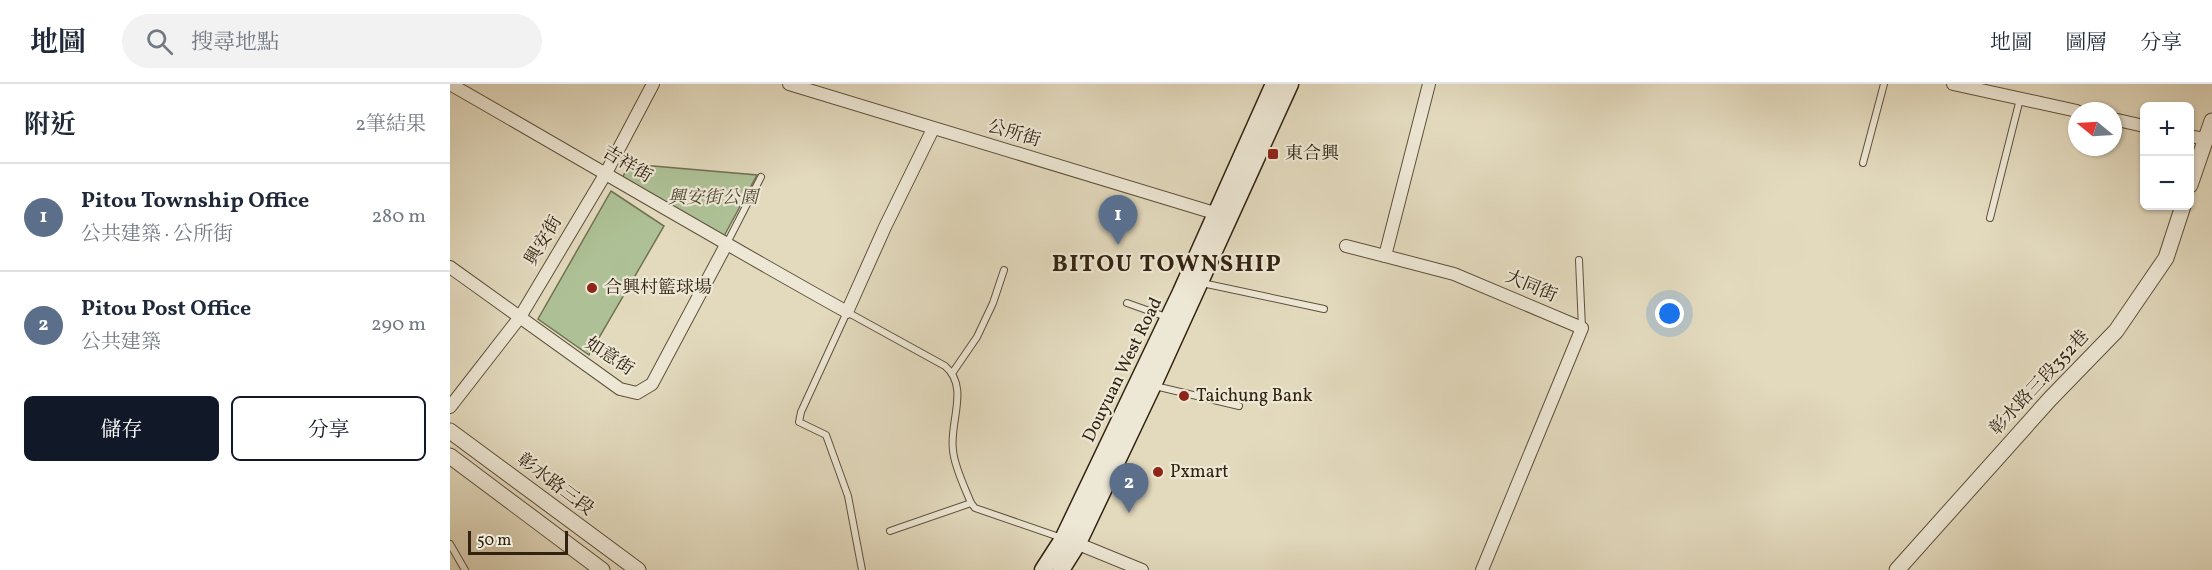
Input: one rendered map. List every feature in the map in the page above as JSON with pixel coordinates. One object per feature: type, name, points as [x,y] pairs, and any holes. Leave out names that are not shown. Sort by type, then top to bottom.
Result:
[{"type":"main road","name":"Douyuan West Road","points":[[1043,570],[1070,541],[1153,385],[1175,322],[1199,283],[1274,84]]},
{"type":"main road","name":"Douyuan West Road","points":[[1061,570],[1070,541],[1223,216],[1290,84]]},
{"type":"street","name":"吉祥街","points":[[450,84],[726,245],[847,312]]},
{"type":"street","name":"興安街","points":[[450,407],[520,317],[606,173],[653,84]]},
{"type":"street","name":"公所街","points":[[789,84],[1223,216]]},
{"type":"street","points":[[1385,256],[1429,84]]},
{"type":"street","points":[[1953,84],[1978,87],[2068,109]]},
{"type":"street","points":[[2194,158],[2197,138],[2212,120]]},
{"type":"street","points":[[2122,121],[2140,125]]},
{"type":"street","points":[[847,312],[933,129]]},
{"type":"street","name":"彰水路三段352巷","points":[[1897,570],[2050,399],[2116,331],[2166,258],[2182,210]]},
{"type":"street","name":"如意街","points":[[450,267],[620,389],[637,393],[652,384],[726,245]]},
{"type":"street","name":"大同街","points":[[1346,246],[1454,274],[1582,328]]},
{"type":"street","points":[[1482,570],[1582,328]]},
{"type":"street","name":"彰水路三段","points":[[450,431],[638,570]]},
{"type":"street","points":[[450,456],[602,570]]},
{"type":"street","points":[[1070,541],[1142,570]]},
{"type":"lane","points":[[1863,163],[1884,84]]},
{"type":"lane","points":[[1990,218],[2020,99]]},
{"type":"lane","points":[[726,245],[761,177]]},
{"type":"lane","points":[[1579,260],[1582,328]]},
{"type":"lane","points":[[952,372],[977,337],[993,303],[1004,270]]},
{"type":"lane","points":[[1199,283],[1324,309]]},
{"type":"lane","points":[[1127,303],[1175,322]]},
{"type":"lane","points":[[862,570],[848,496],[826,435],[798,422],[847,312],[952,372],[958,387],[953,450],[971,503],[975,508],[1070,541]]},
{"type":"lane","points":[[1153,385],[1239,406]]},
{"type":"lane","points":[[890,531],[971,503]]},
{"type":"lane","points":[[450,544],[465,570]]},
{"type":"green space","name":"興安街公園","points":[[630,164],[757,175],[724,236],[622,178]]},
{"type":"green space","name":"合興村籃球場","points":[[611,191],[664,226],[589,355],[538,319]]},
{"type":"place","name":"東合興","points":[[1273,154]]},
{"type":"place","name":"Pitou Township Office","points":[[1118,245]]},
{"type":"place","name":"合興村籃球場","points":[[592,288]]},
{"type":"place","name":"Taichung Bank","points":[[1184,396]]},
{"type":"place","name":"Pxmart","points":[[1158,472]]},
{"type":"place","name":"Pitou Post Office","points":[[1129,513]]},
{"type":"district","name":"BITOU TOWNSHIP","points":[[1167,265]]}]
